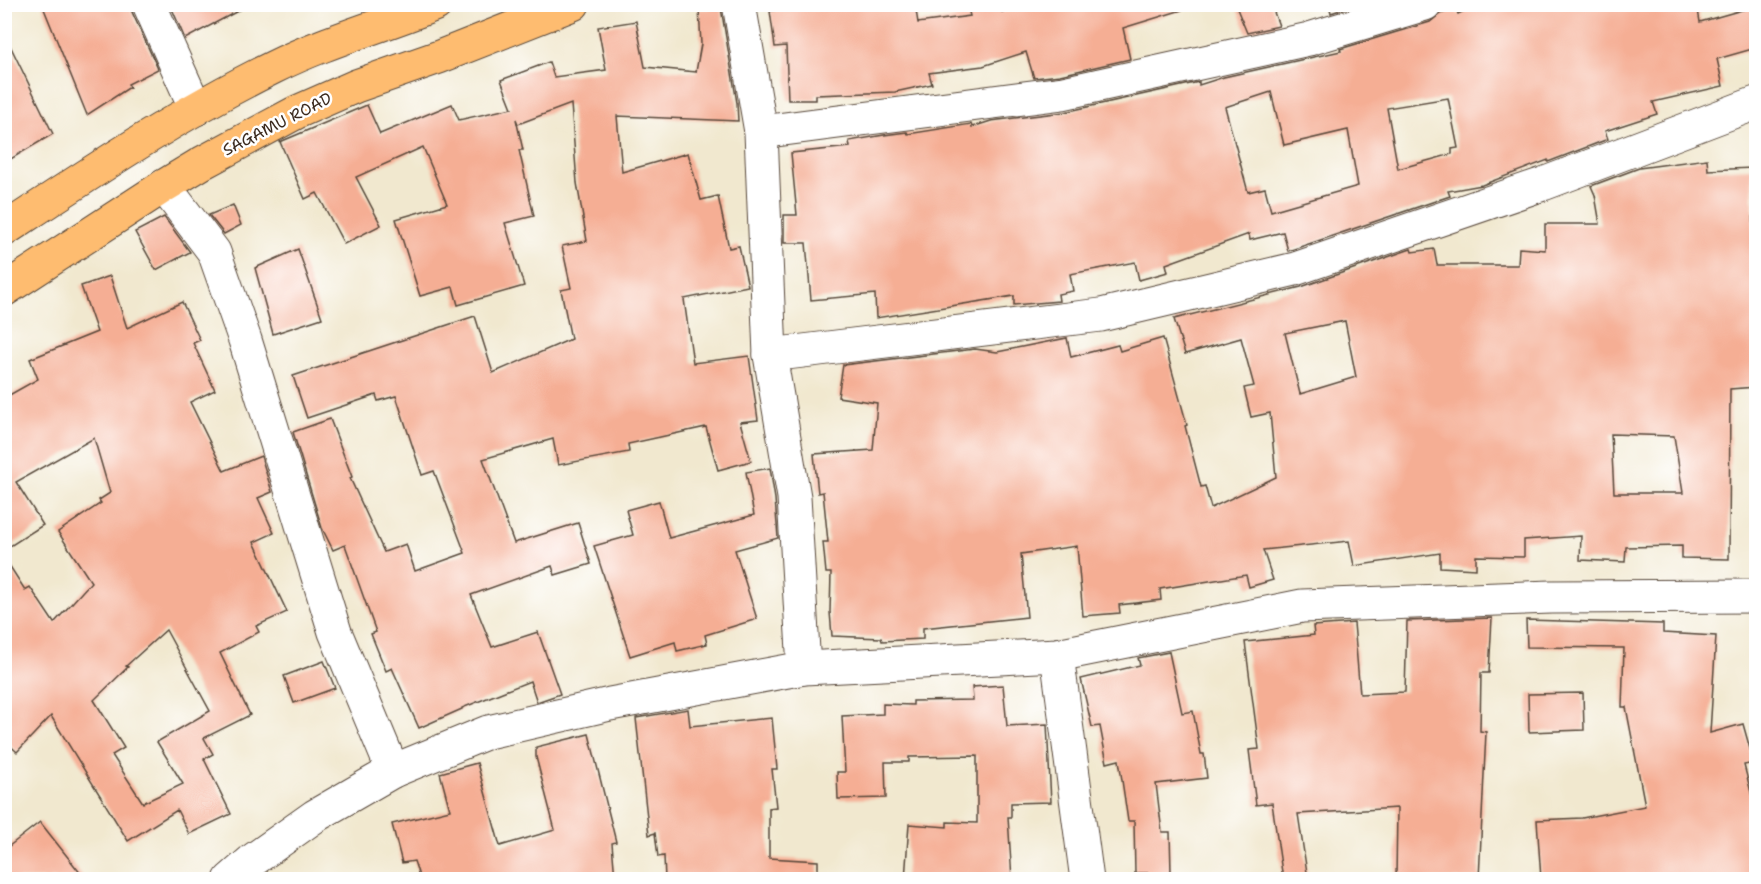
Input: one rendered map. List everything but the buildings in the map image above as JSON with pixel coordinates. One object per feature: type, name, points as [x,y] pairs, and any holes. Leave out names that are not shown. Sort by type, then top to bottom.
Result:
[{"type":"highway","points":[[4,230],[129,148],[275,66],[436,4]]},
{"type":"highway","name":"SAGAMU ROAD","points":[[4,290],[202,162],[297,111],[356,86],[439,57],[573,4]]},
{"type":"street","points":[[149,4],[196,109]]},
{"type":"street","points":[[739,4],[761,132],[770,354],[794,497],[804,668]]},
{"type":"street","points":[[761,132],[1063,93],[1309,39],[1425,4]]},
{"type":"street","points":[[770,354],[1101,315],[1295,269],[1543,184],[1756,103]]},
{"type":"street","points":[[164,186],[214,252],[249,351],[335,632],[393,771]]},
{"type":"street","points":[[230,879],[252,860],[315,816],[393,771],[488,732],[610,704],[804,668],[1058,655],[1302,606],[1551,597],[1756,596],[1756,601]]},
{"type":"street","points":[[1058,655],[1087,879]]}]
